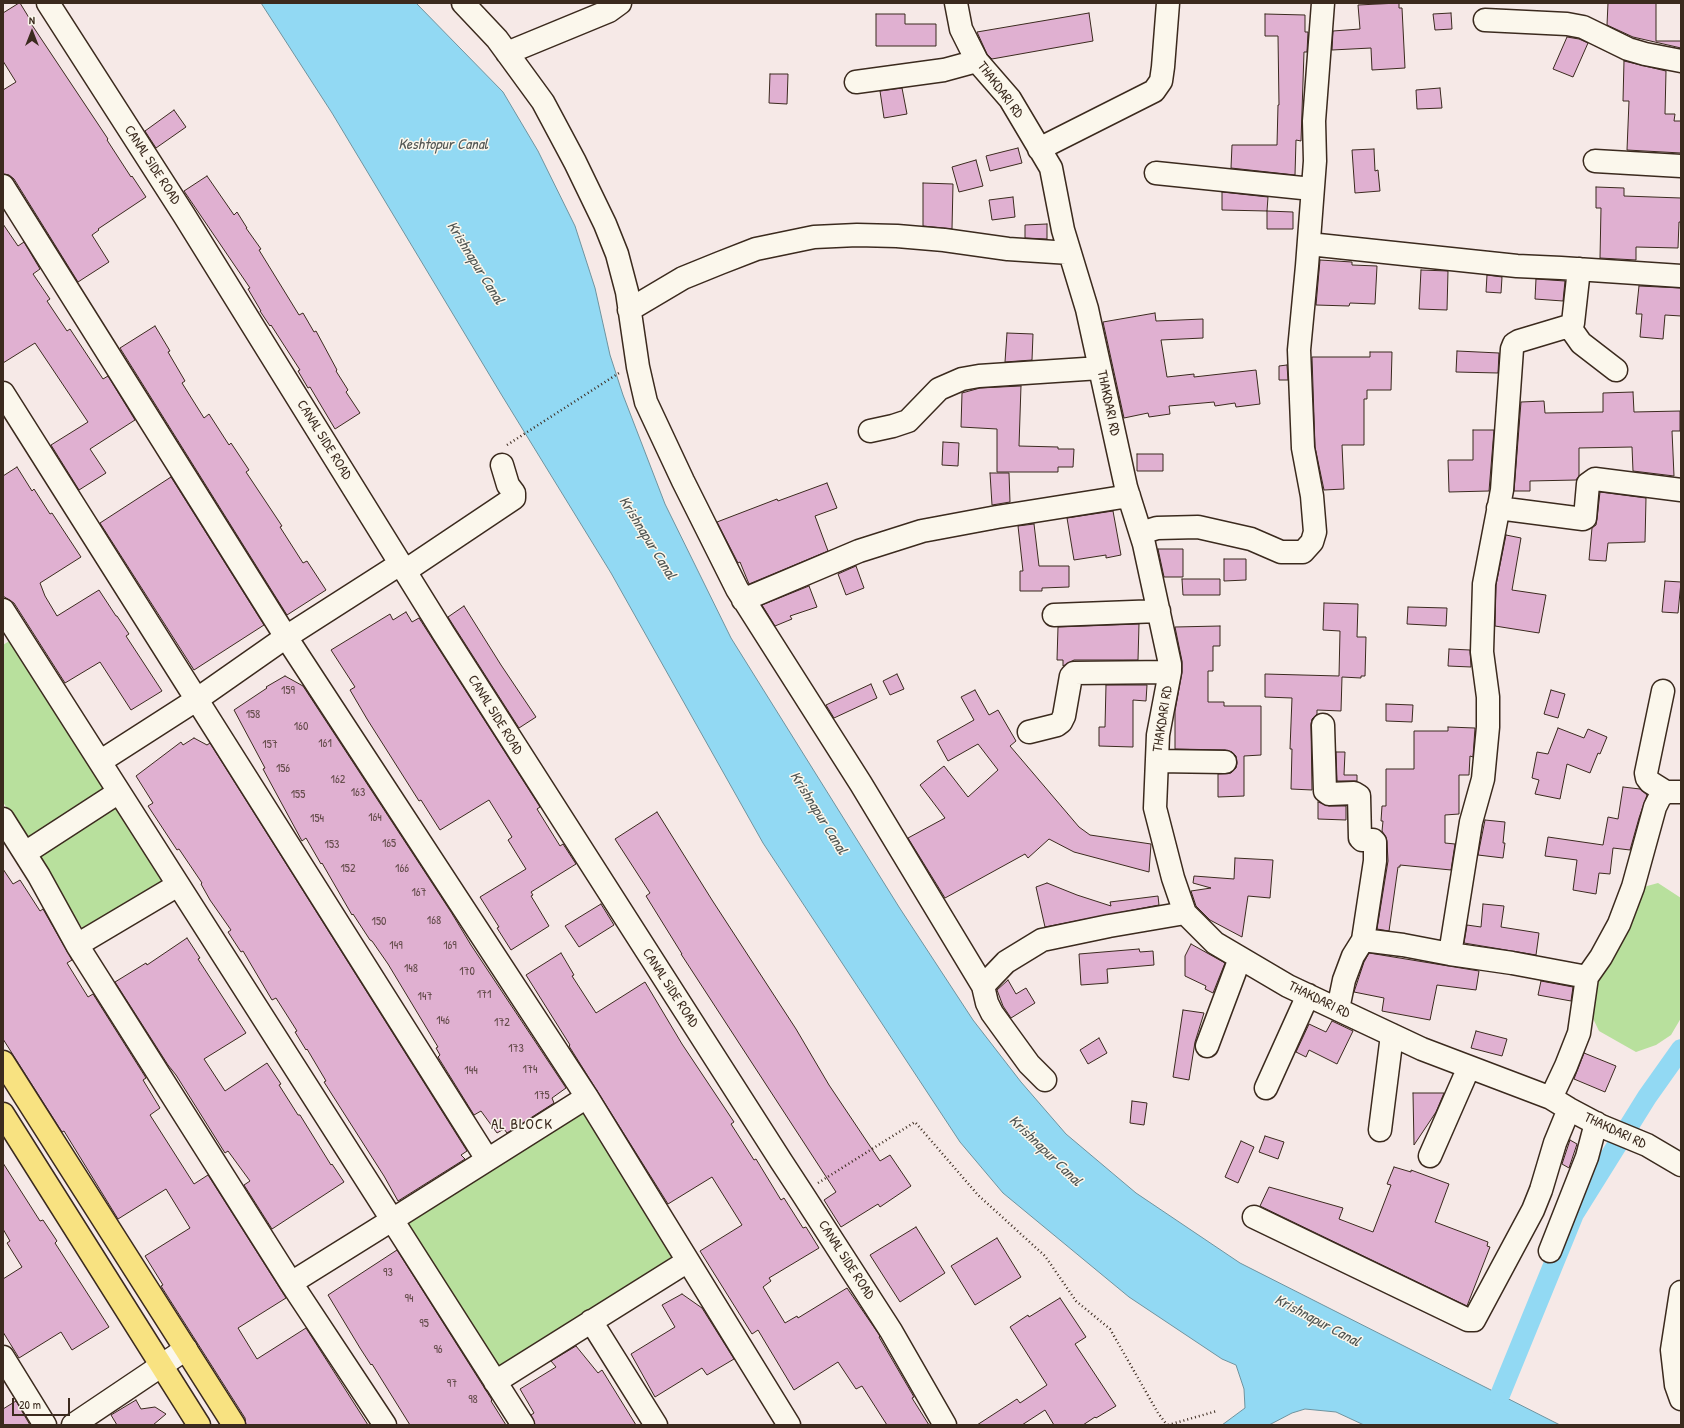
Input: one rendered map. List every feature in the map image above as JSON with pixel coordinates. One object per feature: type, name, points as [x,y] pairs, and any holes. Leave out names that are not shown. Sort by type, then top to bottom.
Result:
[{"type":"main road","points":[[3,1062],[234,1425]]},
{"type":"main road","points":[[3,1114],[199,1425]]},
{"type":"street","name":"CANAL SIDE ROAD","points":[[48,3],[184,215],[403,567],[648,954],[891,1331],[945,1425]]},
{"type":"street","points":[[463,3],[497,40],[543,102],[602,217],[617,254],[627,292],[638,367],[646,402],[656,426],[743,600],[861,784],[983,986],[987,1004],[992,1013],[1024,1058],[1037,1074],[1045,1080]]},
{"type":"street","points":[[507,53],[609,11],[620,3]]},
{"type":"street","name":"THAKDARI RD","points":[[956,3],[962,29],[977,61],[1010,99],[1051,168],[1063,230],[1087,309],[1129,496],[1141,533],[1170,664],[1170,672],[1158,735],[1155,808],[1173,878],[1185,913],[1215,944],[1288,986],[1422,1049],[1551,1098],[1569,1109],[1646,1145],[1680,1163]]},
{"type":"street","points":[[1039,149],[1154,92],[1160,81],[1163,67],[1168,3]]},
{"type":"street","points":[[1141,533],[1157,528],[1198,527],[1251,539],[1281,552],[1303,552],[1312,542],[1315,532],[1312,496],[1303,448],[1299,350],[1315,161],[1314,121],[1323,3]]},
{"type":"street","points":[[1485,20],[1567,24],[1583,27],[1628,49],[1681,61]]},
{"type":"street","points":[[856,82],[944,70],[977,61]]},
{"type":"street","points":[[1595,161],[1681,166]]},
{"type":"street","points":[[1156,173],[1312,189]]},
{"type":"street","points":[[3,186],[286,637],[587,1097],[789,1425]]},
{"type":"street","points":[[630,310],[683,278],[720,263],[756,249],[814,237],[857,235],[897,236],[944,240],[1008,249],[1070,253]]},
{"type":"street","points":[[1309,244],[1352,250],[1517,266],[1681,276]]},
{"type":"street","points":[[1450,954],[1471,822],[1483,778],[1488,727],[1488,697],[1482,652],[1482,612],[1484,584],[1502,490],[1512,349],[1514,344],[1519,341],[1569,326],[1573,323],[1579,269]]},
{"type":"street","points":[[1569,326],[1581,343],[1616,370]]},
{"type":"street","points":[[870,431],[908,421],[938,389],[962,379],[979,376],[1100,368]]},
{"type":"street","points":[[635,391],[656,426]]},
{"type":"street","points":[[3,393],[487,1160]]},
{"type":"street","points":[[100,761],[196,700],[286,637],[514,498],[514,493],[508,485],[502,465]]},
{"type":"street","points":[[1498,508],[1583,519],[1585,518],[1588,484],[1595,479],[1681,490]]},
{"type":"street","points":[[743,600],[859,551],[922,531],[997,517],[1129,496]]},
{"type":"street","points":[[3,610],[9,633],[100,761],[523,1425]]},
{"type":"street","points":[[1054,615],[1159,611]]},
{"type":"street","points":[[1029,732],[1057,725],[1061,722],[1064,716],[1071,676],[1074,673],[1170,672]]},
{"type":"street","points":[[1663,691],[1646,778],[1650,782],[1673,792]]},
{"type":"street","points":[[1323,725],[1325,791],[1330,794],[1354,793],[1359,796],[1360,838],[1362,840],[1373,840],[1375,842],[1375,861],[1363,940],[1353,956],[1344,980],[1338,1009]]},
{"type":"street","points":[[1157,761],[1226,762]]},
{"type":"street","points":[[25,853],[119,792]]},
{"type":"street","points":[[1551,1098],[1579,1033],[1587,977],[1601,957],[1618,924],[1632,887],[1655,807],[1660,797],[1673,792]]},
{"type":"street","points":[[3,819],[39,876],[77,945],[291,1283],[385,1425]]},
{"type":"street","points":[[77,945],[178,885]]},
{"type":"street","points":[[983,986],[1006,962],[1042,940],[1109,926],[1185,913]]},
{"type":"street","points":[[1363,940],[1512,963],[1587,977]]},
{"type":"street","points":[[1207,1046],[1240,958]]},
{"type":"street","points":[[1266,1088],[1308,995]]},
{"type":"street","points":[[1380,1130],[1392,1035]]},
{"type":"street","points":[[1430,1156],[1469,1067]]},
{"type":"street","points":[[291,1283],[587,1097]]},
{"type":"street","points":[[1254,1217],[1468,1320],[1474,1320],[1533,1210],[1541,1190],[1555,1143],[1569,1109]]},
{"type":"street","points":[[1550,1251],[1599,1124]]},
{"type":"street","points":[[495,1382],[688,1261]]},
{"type":"street","points":[[1681,1292],[1676,1351],[1676,1385],[1681,1399]]},
{"type":"street","points":[[591,1321],[656,1425]]},
{"type":"street","points":[[73,1425],[186,1349]]},
{"type":"street","points":[[3,1356],[45,1425]]},
{"type":"path","points":[[519,439],[624,369]]},
{"type":"path","points":[[802,1192],[915,1122],[978,1195],[1045,1256],[1076,1301],[1110,1329],[1158,1413],[1167,1425],[1217,1411]]},
{"type":"green space","points":[[14,638],[169,884],[86,934],[3,802],[3,645]]},
{"type":"green space","points":[[1658,883],[1681,898],[1681,1018],[1671,1035],[1656,1045],[1636,1052],[1599,1031],[1588,1008],[1592,976],[1640,888]]},
{"type":"green space","points":[[583,1107],[678,1261],[494,1373],[402,1222]]},
{"type":"water","name":"Keshtopur Canal","points":[[261,3],[416,3],[503,92],[538,151],[575,226],[595,288],[610,355],[623,395],[665,504],[731,638],[899,907],[973,1020],[1021,1082],[1066,1134],[1136,1193],[1240,1263],[1560,1425],[1364,1425],[1336,1412],[1305,1409],[1292,1413],[1269,1425],[1222,1425],[1245,1408],[1244,1389],[1236,1365],[1222,1359],[1129,1297],[1003,1193],[960,1142],[763,843],[611,573],[501,394],[332,113]]},
{"type":"building","points":[[19,3],[108,139],[107,140],[131,177],[132,176],[146,197],[98,229],[99,230],[92,235],[109,262],[78,282],[14,179],[9,175],[3,174],[3,90],[16,82],[3,61],[3,13]]},
{"type":"building","points":[[1399,3],[1399,8],[1402,8],[1405,68],[1372,70],[1371,48],[1332,50],[1333,31],[1360,29],[1358,5]]},
{"type":"building","points":[[1608,3],[1656,3],[1656,41],[1681,41],[1681,48],[1633,37],[1607,25]]},
{"type":"building","points":[[1089,13],[1093,41],[992,59],[987,54],[977,32]]},
{"type":"building","points":[[1451,13],[1452,29],[1435,30],[1433,14]]},
{"type":"building","points":[[876,14],[905,14],[905,24],[936,24],[936,46],[876,46]]},
{"type":"building","points":[[1265,14],[1305,15],[1305,32],[1308,32],[1307,52],[1304,52],[1301,141],[1296,140],[1295,175],[1231,168],[1232,145],[1277,145],[1279,105],[1278,36],[1265,36]]},
{"type":"building","points":[[1567,37],[1579,39],[1588,43],[1573,77],[1553,69]]},
{"type":"building","points":[[1624,61],[1666,71],[1665,114],[1675,114],[1674,121],[1681,121],[1681,153],[1627,150],[1629,101],[1623,101]]},
{"type":"building","points":[[770,74],[788,74],[787,104],[769,103]]},
{"type":"building","points":[[902,88],[907,114],[884,118],[880,91]]},
{"type":"building","points":[[1440,88],[1442,108],[1417,109],[1416,90]]},
{"type":"building","points":[[174,110],[186,127],[156,148],[145,131]]},
{"type":"building","points":[[1018,148],[1022,163],[990,171],[986,156]]},
{"type":"building","points":[[1374,149],[1375,171],[1378,170],[1380,191],[1355,193],[1352,150]]},
{"type":"building","points":[[976,160],[983,186],[959,192],[952,167]]},
{"type":"building","points":[[207,176],[234,215],[237,212],[261,249],[259,250],[299,315],[303,313],[314,332],[316,331],[337,370],[336,371],[348,390],[346,392],[360,413],[335,429],[310,387],[308,388],[298,371],[300,370],[271,325],[270,326],[260,311],[248,289],[250,288],[184,191]]},
{"type":"building","points":[[923,183],[953,184],[952,229],[923,226]]},
{"type":"building","points":[[1596,187],[1624,188],[1624,196],[1681,198],[1681,222],[1679,222],[1678,248],[1636,247],[1636,260],[1600,258],[1601,208],[1596,208]]},
{"type":"building","points":[[1222,192],[1268,197],[1267,211],[1222,210]]},
{"type":"building","points":[[1013,197],[1015,217],[992,220],[989,200]]},
{"type":"building","points":[[1267,211],[1293,212],[1293,229],[1267,229]]},
{"type":"building","points":[[3,224],[18,246],[24,242],[40,269],[33,274],[50,299],[47,301],[67,331],[70,329],[103,379],[108,376],[135,420],[90,449],[106,473],[79,490],[51,445],[88,422],[35,343],[3,363]]},
{"type":"building","points":[[1047,224],[1047,239],[1025,238],[1025,225]]},
{"type":"building","points":[[1320,260],[1352,262],[1352,265],[1377,266],[1375,304],[1350,303],[1349,306],[1316,305]]},
{"type":"building","points":[[1421,270],[1448,271],[1447,310],[1419,309]]},
{"type":"building","points":[[1487,275],[1502,277],[1501,293],[1486,292]]},
{"type":"building","points":[[1536,279],[1565,281],[1563,301],[1535,299]]},
{"type":"building","points":[[1639,286],[1681,288],[1681,316],[1665,315],[1663,339],[1640,337],[1642,314],[1636,314]]},
{"type":"building","points":[[1155,313],[1156,321],[1203,319],[1203,338],[1161,340],[1167,377],[1194,374],[1194,377],[1256,370],[1260,404],[1236,407],[1235,403],[1215,406],[1214,402],[1169,406],[1170,414],[1149,417],[1148,413],[1124,418],[1103,322]]},
{"type":"building","points":[[155,326],[185,381],[182,383],[204,418],[209,414],[229,445],[231,443],[249,470],[246,472],[282,526],[280,527],[303,563],[307,561],[326,590],[287,615],[120,348]]},
{"type":"building","points":[[1007,333],[1033,334],[1032,360],[1005,362]]},
{"type":"building","points":[[1457,351],[1499,353],[1498,373],[1456,372]]},
{"type":"building","points":[[1370,352],[1392,352],[1391,390],[1367,390],[1367,399],[1364,399],[1364,445],[1342,445],[1344,489],[1324,490],[1315,447],[1312,357],[1370,357]]},
{"type":"building","points":[[1287,365],[1288,380],[1279,380],[1279,366]]},
{"type":"building","points":[[1021,386],[1019,446],[1074,449],[1073,467],[1058,467],[1058,472],[997,472],[997,429],[961,427],[962,393],[980,388]]},
{"type":"building","points":[[1633,392],[1634,412],[1680,411],[1680,431],[1672,431],[1674,476],[1633,471],[1632,447],[1579,448],[1579,476],[1576,480],[1530,481],[1530,491],[1514,491],[1521,402],[1544,401],[1545,413],[1603,412],[1603,393]]},
{"type":"building","points":[[1473,430],[1494,430],[1489,491],[1449,492],[1448,460],[1473,460]]},
{"type":"building","points":[[943,442],[959,443],[958,466],[942,465]]},
{"type":"building","points":[[1137,454],[1163,454],[1163,471],[1137,471]]},
{"type":"building","points":[[17,467],[32,491],[34,489],[50,514],[52,513],[81,557],[40,583],[45,596],[57,616],[99,590],[129,634],[126,636],[162,691],[131,710],[100,662],[65,683],[14,603],[3,596],[3,476]]},
{"type":"building","points":[[990,473],[1009,473],[1010,502],[992,505]]},
{"type":"building","points":[[171,477],[264,625],[194,670],[100,523]]},
{"type":"building","points":[[827,483],[837,508],[815,516],[828,551],[749,584],[740,562],[738,563],[717,522],[777,499],[778,501]]},
{"type":"building","points":[[1600,492],[1646,498],[1645,542],[1608,543],[1606,561],[1589,560],[1592,528],[1596,525]]},
{"type":"building","points":[[1113,511],[1121,555],[1106,558],[1106,555],[1074,560],[1067,518]]},
{"type":"building","points":[[1034,524],[1039,566],[1069,566],[1069,587],[1042,588],[1042,591],[1020,591],[1020,571],[1023,571],[1018,526]]},
{"type":"building","points":[[1506,535],[1521,538],[1512,590],[1546,595],[1539,633],[1495,626],[1496,585]]},
{"type":"building","points":[[1158,549],[1183,549],[1183,577],[1164,577]]},
{"type":"building","points":[[1224,559],[1246,559],[1246,580],[1224,581]]},
{"type":"building","points":[[856,566],[864,588],[846,595],[838,574]]},
{"type":"building","points":[[1182,579],[1220,579],[1220,595],[1183,595]]},
{"type":"building","points":[[1665,581],[1681,582],[1678,613],[1662,612]]},
{"type":"building","points":[[809,586],[817,607],[790,616],[792,619],[775,626],[762,605]]},
{"type":"building","points":[[1324,603],[1358,604],[1357,637],[1366,637],[1365,676],[1361,676],[1361,678],[1342,677],[1341,711],[1317,710],[1317,714],[1312,719],[1311,725],[1312,790],[1291,789],[1292,749],[1290,749],[1292,698],[1265,697],[1265,674],[1339,676],[1340,631],[1323,630]]},
{"type":"building","points":[[464,606],[536,717],[519,728],[448,617]]},
{"type":"building","points":[[1408,607],[1447,608],[1446,626],[1407,624]]},
{"type":"building","points":[[406,612],[412,622],[419,618],[540,807],[537,809],[560,846],[563,844],[576,864],[531,892],[533,895],[531,896],[549,926],[511,950],[497,928],[499,927],[480,897],[526,869],[508,840],[512,837],[489,800],[440,830],[421,800],[419,801],[367,719],[350,690],[355,687],[331,650],[390,614],[393,620]]},
{"type":"building","points":[[1139,624],[1138,660],[1074,660],[1063,666],[1063,660],[1057,660],[1058,627]]},
{"type":"building","points":[[1220,626],[1220,646],[1213,646],[1213,671],[1208,671],[1208,702],[1224,702],[1224,706],[1261,706],[1261,755],[1244,756],[1244,796],[1218,797],[1218,774],[1231,773],[1236,768],[1236,756],[1232,752],[1225,750],[1175,749],[1175,711],[1182,672],[1182,661],[1175,627]]},
{"type":"building","points":[[1449,649],[1470,650],[1471,667],[1448,666]]},
{"type":"building","points":[[897,674],[904,689],[890,695],[883,681]]},
{"type":"building","points":[[285,676],[303,686],[471,945],[566,1088],[552,1098],[554,1103],[507,1133],[504,1129],[497,1133],[481,1111],[474,1115],[438,1057],[440,1055],[436,1048],[438,1047],[388,964],[353,914],[352,915],[306,838],[302,841],[263,769],[265,768],[234,710],[267,688],[266,687]]},
{"type":"building","points":[[871,684],[877,698],[834,718],[826,705]]},
{"type":"building","points":[[1106,685],[1147,685],[1146,701],[1133,700],[1133,747],[1099,746],[1099,727],[1105,727]]},
{"type":"building","points":[[975,690],[989,715],[998,710],[1016,741],[1010,746],[1079,827],[1090,835],[1151,844],[1149,872],[1074,852],[1049,839],[1028,858],[1025,854],[945,898],[908,838],[945,818],[920,785],[944,766],[968,797],[998,770],[978,744],[948,761],[937,741],[974,720],[961,697]]},
{"type":"building","points":[[1551,690],[1565,694],[1558,718],[1544,714]]},
{"type":"building","points":[[1386,704],[1413,705],[1412,722],[1386,721]]},
{"type":"building","points":[[1448,727],[1475,728],[1473,757],[1470,756],[1469,775],[1459,775],[1459,814],[1445,815],[1445,843],[1455,844],[1451,870],[1400,865],[1400,867],[1398,867],[1389,931],[1377,929],[1388,861],[1387,842],[1382,831],[1383,821],[1381,821],[1382,806],[1386,806],[1386,769],[1414,769],[1414,731],[1448,731]]},
{"type":"building","points":[[1558,728],[1584,738],[1588,729],[1607,737],[1600,754],[1598,753],[1590,773],[1567,764],[1560,799],[1535,794],[1539,780],[1532,778],[1537,752],[1548,754]]},
{"type":"building","points":[[194,738],[207,745],[210,743],[467,1151],[461,1155],[465,1159],[398,1201],[384,1176],[324,1082],[326,1081],[295,1032],[297,1031],[276,998],[272,1000],[243,951],[241,952],[228,932],[231,930],[210,900],[201,884],[202,883],[179,849],[177,850],[148,806],[153,803],[136,776],[181,742],[183,745]]},
{"type":"building","points":[[1336,752],[1345,752],[1344,775],[1357,775],[1357,781],[1337,781]]},
{"type":"building","points":[[1623,787],[1640,789],[1647,795],[1630,850],[1613,848],[1610,874],[1599,873],[1596,894],[1573,890],[1577,860],[1545,856],[1548,837],[1603,845],[1608,817],[1618,819]]},
{"type":"building","points":[[1318,802],[1329,806],[1346,806],[1346,820],[1318,819]]},
{"type":"building","points":[[657,812],[796,1029],[829,1085],[880,1161],[890,1155],[911,1186],[880,1207],[878,1204],[841,1227],[824,1200],[836,1192],[681,954],[646,896],[650,893],[615,839]]},
{"type":"building","points":[[1485,820],[1505,822],[1503,858],[1478,855]]},
{"type":"building","points":[[1235,858],[1273,860],[1270,898],[1248,896],[1242,937],[1210,920],[1196,906],[1191,891],[1211,888],[1193,883],[1194,876],[1234,879]]},
{"type":"building","points":[[3,869],[13,884],[20,880],[40,911],[43,909],[72,960],[67,963],[88,997],[93,994],[146,1078],[143,1080],[160,1108],[150,1115],[194,1184],[208,1175],[286,1298],[238,1328],[257,1359],[306,1328],[368,1425],[246,1425],[245,1418],[161,1286],[163,1285],[145,1256],[190,1228],[166,1189],[118,1219],[64,1131],[62,1132],[3,1039]]},
{"type":"building","points":[[1047,883],[1111,906],[1110,902],[1158,896],[1159,905],[1045,927],[1036,887]]},
{"type":"building","points":[[601,904],[614,925],[579,947],[565,926]]},
{"type":"building","points":[[1483,904],[1504,906],[1501,927],[1539,933],[1536,955],[1464,943],[1467,925],[1481,927]]},
{"type":"building","points":[[187,938],[200,958],[198,959],[246,1033],[204,1059],[225,1091],[267,1063],[281,1084],[279,1085],[298,1115],[300,1115],[331,1165],[332,1164],[344,1182],[272,1229],[244,1185],[250,1181],[228,1151],[225,1153],[115,982],[146,963],[147,965]]},
{"type":"building","points":[[1191,944],[1225,963],[1213,993],[1205,989],[1206,986],[1185,976],[1185,956]]},
{"type":"building","points":[[1139,949],[1140,952],[1153,951],[1154,965],[1107,969],[1108,983],[1081,985],[1079,954]]},
{"type":"building","points":[[561,953],[574,975],[572,976],[596,1013],[645,982],[682,1044],[734,1122],[731,1124],[754,1160],[756,1159],[781,1200],[784,1198],[803,1228],[806,1227],[819,1248],[769,1278],[771,1281],[763,1287],[785,1323],[797,1316],[798,1318],[847,1288],[880,1336],[879,1337],[914,1397],[912,1398],[929,1425],[887,1425],[862,1386],[856,1389],[838,1362],[794,1390],[758,1330],[752,1334],[700,1251],[742,1225],[712,1177],[668,1204],[526,975]]},
{"type":"building","points":[[1369,953],[1479,971],[1476,990],[1437,985],[1430,1020],[1382,1011],[1384,998],[1354,992],[1364,962]]},
{"type":"building","points":[[1008,980],[1016,994],[1026,988],[1035,1003],[1011,1018],[1003,1006],[997,990]]},
{"type":"building","points":[[1541,981],[1573,987],[1571,1001],[1538,995]]},
{"type":"building","points":[[1183,1010],[1204,1013],[1195,1042],[1189,1080],[1173,1077]]},
{"type":"building","points":[[1332,1021],[1353,1031],[1337,1064],[1309,1050],[1306,1057],[1296,1052],[1309,1024],[1326,1032]]},
{"type":"building","points":[[1476,1031],[1507,1039],[1502,1056],[1471,1048]]},
{"type":"building","points":[[1099,1038],[1107,1053],[1088,1064],[1080,1050]]},
{"type":"building","points":[[1584,1053],[1616,1066],[1605,1092],[1574,1079]]},
{"type":"building","points":[[1413,1093],[1444,1093],[1436,1112],[1414,1145]]},
{"type":"building","points":[[1132,1101],[1147,1103],[1144,1125],[1130,1123]]},
{"type":"building","points":[[1265,1136],[1284,1142],[1278,1159],[1259,1152]]},
{"type":"building","points":[[1570,1140],[1577,1144],[1569,1168],[1562,1164]]},
{"type":"building","points":[[1241,1141],[1254,1147],[1238,1183],[1225,1177]]},
{"type":"building","points":[[3,1163],[40,1221],[43,1220],[57,1241],[55,1243],[109,1327],[72,1350],[61,1332],[19,1358],[3,1332],[3,1279],[22,1267],[7,1243],[10,1241],[3,1229]]},
{"type":"building","points":[[1394,1167],[1411,1172],[1411,1170],[1449,1184],[1435,1222],[1488,1242],[1487,1246],[1490,1247],[1467,1306],[1260,1206],[1269,1187],[1343,1208],[1339,1219],[1373,1232],[1391,1185],[1387,1184]]},
{"type":"building","points":[[916,1227],[945,1273],[900,1302],[870,1255]]},
{"type":"building","points":[[997,1238],[1021,1277],[975,1305],[951,1266]]},
{"type":"building","points":[[397,1250],[492,1400],[491,1401],[506,1425],[410,1425],[372,1364],[371,1365],[360,1348],[328,1295]]},
{"type":"building","points":[[682,1294],[702,1308],[734,1359],[707,1375],[702,1368],[655,1397],[631,1354],[675,1327],[662,1305]]},
{"type":"building","points":[[1060,1298],[1086,1337],[1075,1344],[1116,1406],[1083,1425],[1054,1425],[1045,1410],[1022,1425],[977,1425],[1017,1399],[1020,1403],[1047,1385],[1010,1327],[1028,1315],[1029,1317]]},
{"type":"building","points":[[576,1346],[598,1373],[602,1370],[636,1425],[535,1425],[531,1415],[534,1413],[520,1389],[556,1367],[551,1361]]},
{"type":"building","points":[[136,1400],[141,1409],[155,1407],[166,1414],[153,1425],[117,1425],[111,1415]]},
{"type":"building","points":[[16,1401],[30,1425],[3,1425],[3,1409]]},
{"type":"waterway","points":[[1500,1395],[1574,1214],[1647,1097],[1681,1049]]},
{"type":"district","name":"AL BLOCK","points":[[522,1125]]},
{"type":"water label","name":"Krishnapur Canal","points":[[475,263]]},
{"type":"water label","name":"Krishnapur Canal","points":[[647,538]]},
{"type":"water label","name":"Krishnapur Canal","points":[[818,813]]},
{"type":"water label","name":"Krishnapur Canal","points":[[1045,1151]]},
{"type":"water label","name":"Krishnapur Canal","points":[[1317,1321]]}]
